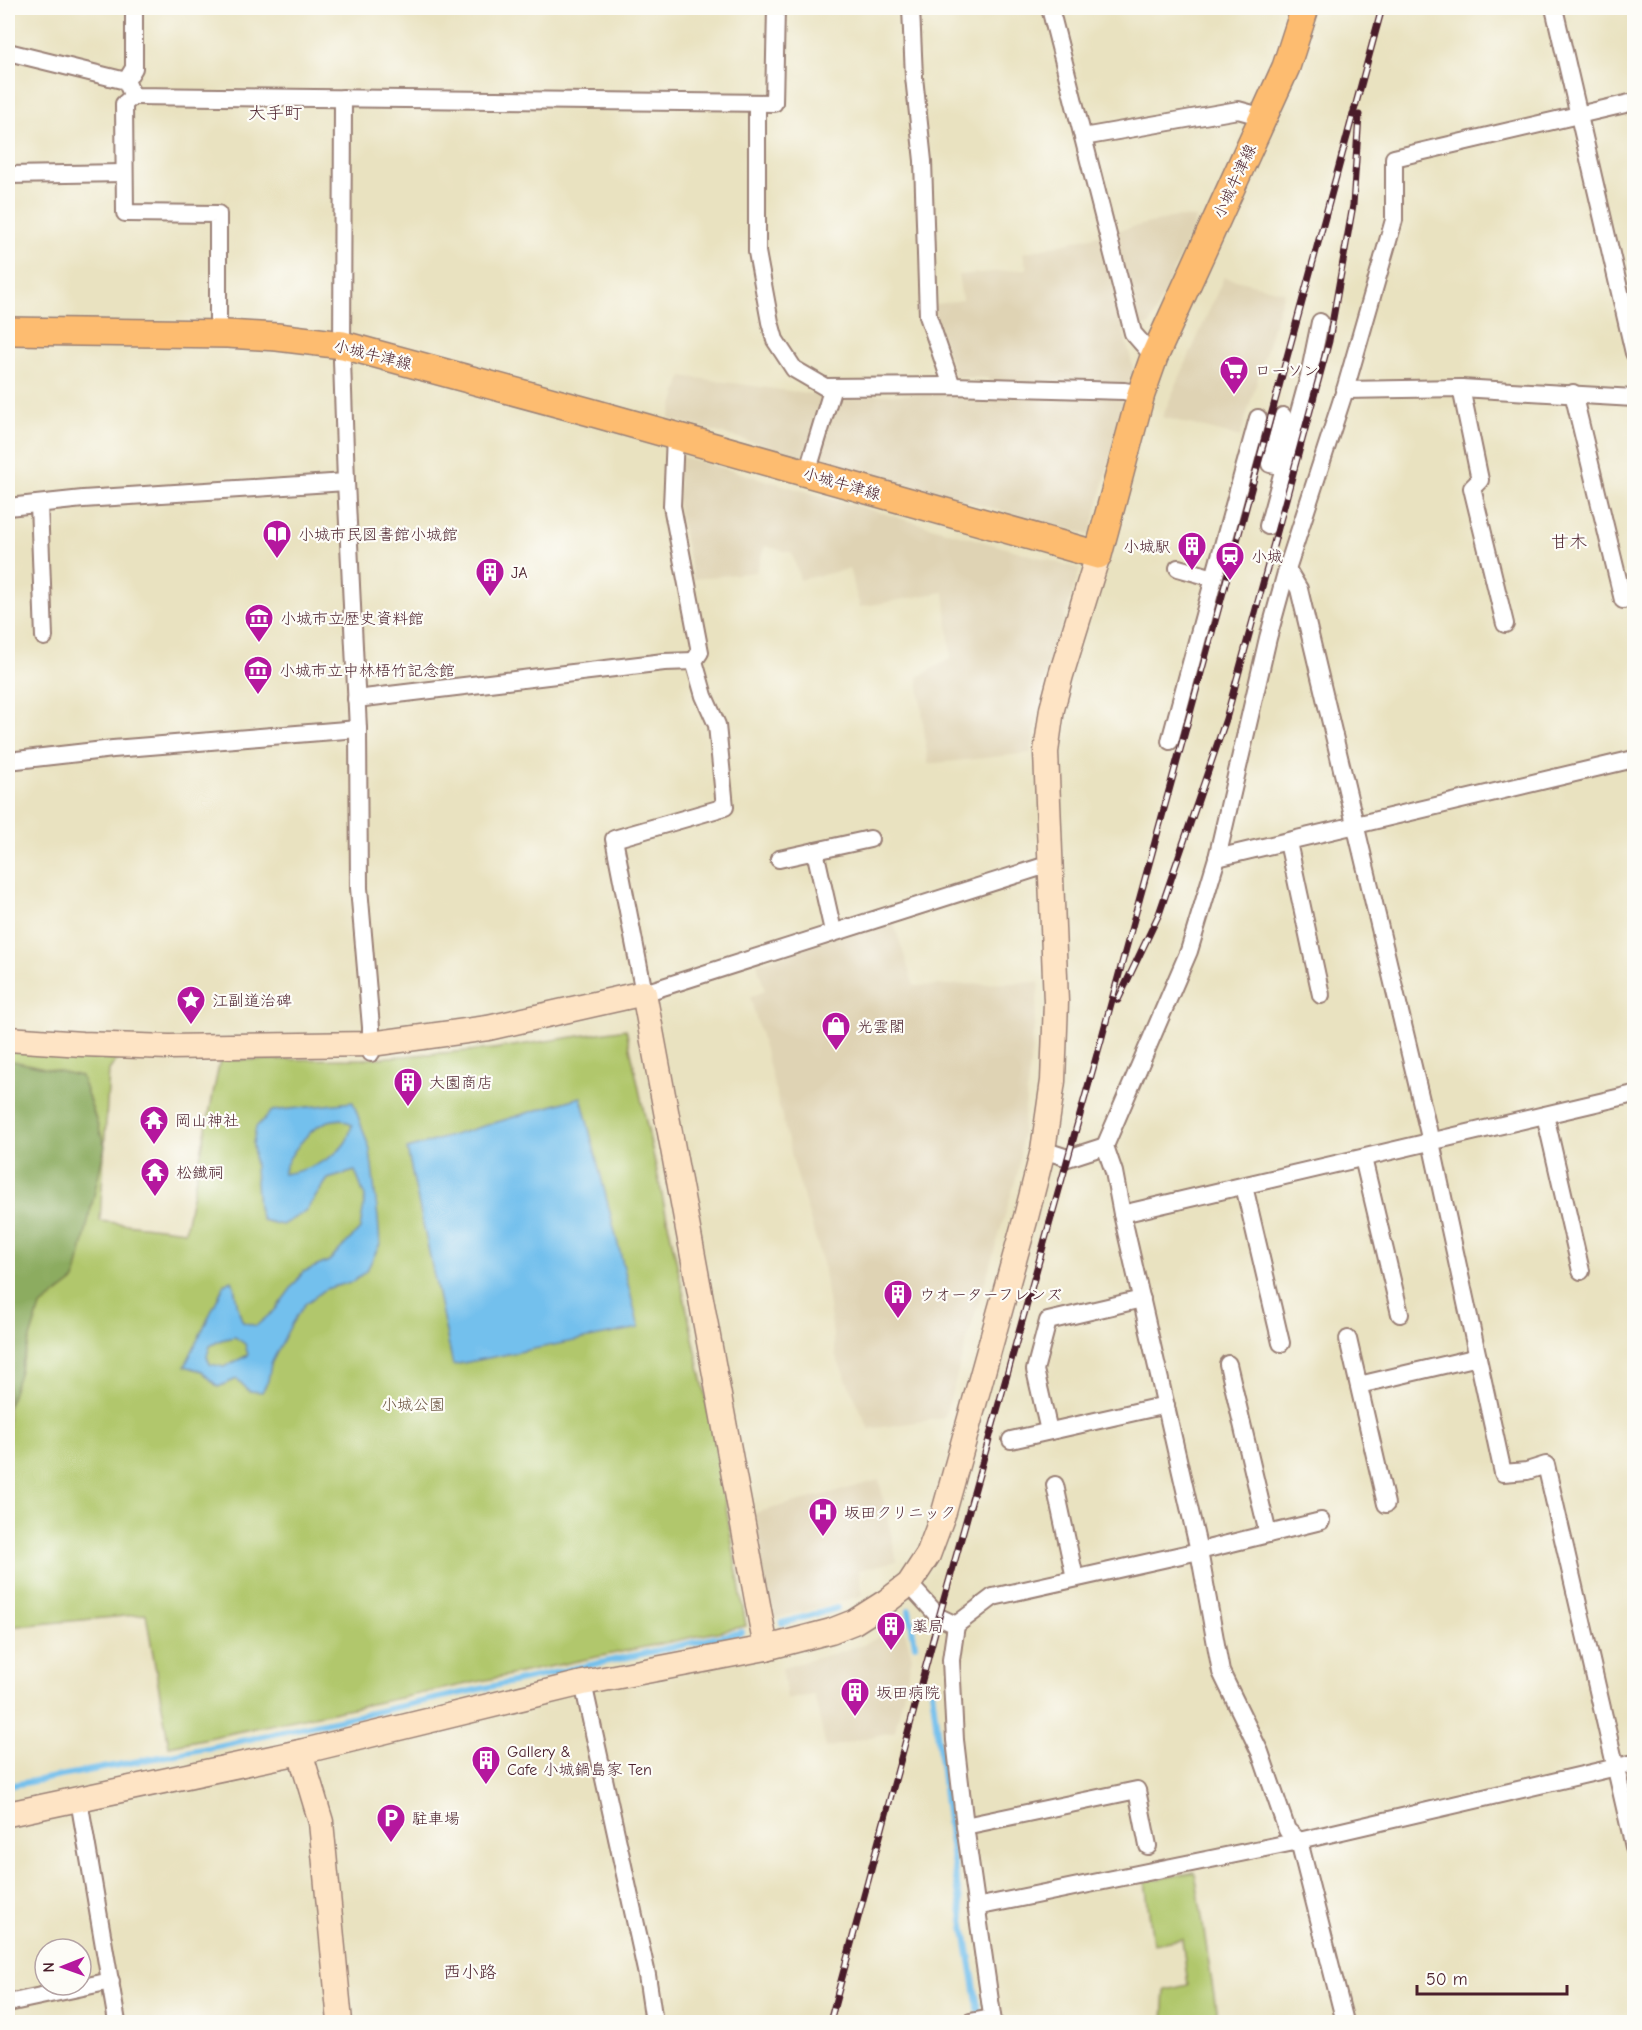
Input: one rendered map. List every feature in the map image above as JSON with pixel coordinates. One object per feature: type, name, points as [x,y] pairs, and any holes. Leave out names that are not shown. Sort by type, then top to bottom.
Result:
[{"type":"main road","name":"小城牛津線","points":[[8,331],[277,336],[343,345],[1098,555],[1141,394],[1154,357],[1286,68],[1305,8]]},
{"type":"street","points":[[134,8],[134,68],[124,104],[125,213],[218,214],[218,334]]},
{"type":"street","points":[[8,51],[129,88],[344,98],[757,104],[774,103],[776,8]]},
{"type":"street","points":[[911,8],[914,77],[923,161],[928,316],[952,386]]},
{"type":"street","points":[[1050,8],[1133,333],[1154,357]]},
{"type":"street","points":[[1554,8],[1635,353]]},
{"type":"street","points":[[344,98],[345,482],[358,729],[359,888],[371,1050]]},
{"type":"street","points":[[1345,2022],[1299,1841],[1287,1830],[1260,1752],[1221,1672],[1199,1551],[1114,1172],[1105,1146],[1189,951],[1217,858],[1268,638],[1287,569],[1345,390],[1394,220],[1394,158],[1635,102]]},
{"type":"street","points":[[757,104],[757,252],[775,340],[794,369],[825,387],[952,386],[1141,394]]},
{"type":"street","points":[[1083,137],[1238,110],[1263,117]]},
{"type":"street","points":[[8,175],[124,173]]},
{"type":"street","points":[[1268,526],[1290,420],[1309,376],[1320,322]]},
{"type":"street","points":[[807,473],[833,387]]},
{"type":"street","points":[[1345,390],[1461,388],[1635,398]]},
{"type":"street","points":[[1461,388],[1480,480],[1472,488],[1505,624]]},
{"type":"street","points":[[1573,393],[1623,600]]},
{"type":"street","points":[[1170,741],[1237,479],[1259,414],[1290,420]]},
{"type":"street","points":[[356,699],[652,663],[694,660],[700,652],[672,506],[675,436]]},
{"type":"street","points":[[8,507],[83,499],[345,482]]},
{"type":"street","points":[[39,504],[44,637]]},
{"type":"street","points":[[8,1814],[300,1752],[583,1683],[766,1648],[831,1631],[854,1622],[909,1584],[928,1555],[944,1512],[1043,1150],[1053,1081],[1056,1002],[1046,752],[1052,709],[1098,555]]},
{"type":"street","points":[[1178,568],[1212,577]]},
{"type":"street","points":[[1287,569],[1299,589],[1431,1142],[1503,1473],[1546,1465],[1635,1847]]},
{"type":"street","points":[[694,660],[704,696],[717,725],[725,807],[614,839],[766,1648]]},
{"type":"street","points":[[8,761],[113,749],[358,729]]},
{"type":"street","points":[[1217,858],[1635,759]]},
{"type":"street","points":[[779,859],[870,839]]},
{"type":"street","points":[[1287,842],[1321,994]]},
{"type":"street","points":[[815,851],[832,931]]},
{"type":"street","points":[[8,1039],[168,1047],[371,1050],[488,1028],[644,993],[832,931],[1050,864]]},
{"type":"street","points":[[1122,1214],[1635,1094]]},
{"type":"street","points":[[1545,1115],[1581,1271]]},
{"type":"street","points":[[1043,1150],[1068,1158],[1105,1146]]},
{"type":"street","points":[[1363,1158],[1400,1314]]},
{"type":"street","points":[[1244,1186],[1281,1343]]},
{"type":"street","points":[[1049,1431],[1035,1370],[1048,1320],[1142,1299]]},
{"type":"street","points":[[1348,1339],[1386,1504]]},
{"type":"street","points":[[1359,1385],[1478,1357]]},
{"type":"street","points":[[1228,1364],[1268,1534]]},
{"type":"street","points":[[1011,1440],[1166,1405]]},
{"type":"street","points":[[1055,1485],[1075,1578]]},
{"type":"street","points":[[970,2022],[992,2020],[955,1740],[951,1660],[956,1625],[993,1597],[1321,1521]]},
{"type":"street","points":[[909,1584],[939,1617],[956,1625]]},
{"type":"street","points":[[583,1683],[647,1975],[654,2022]]},
{"type":"street","points":[[300,1752],[321,1822],[340,2022]]},
{"type":"street","points":[[976,1907],[1299,1841],[1635,1762]]},
{"type":"street","points":[[965,1826],[1137,1790],[1148,1846]]},
{"type":"street","points":[[79,1800],[117,2022]]},
{"type":"street","points":[[8,2003],[111,1981]]},
{"type":"shaded area","points":[[1175,217],[1197,218],[1150,325],[1124,331],[1134,372],[1090,535],[669,419],[682,376],[818,395],[988,394],[988,378],[955,377],[932,305],[962,300],[958,275],[1027,269],[1023,253]]},
{"type":"shaded area","points":[[1224,277],[1284,292],[1240,437],[1162,417]]},
{"type":"shaded area","points":[[677,455],[1080,569],[1044,679],[1031,753],[928,764],[918,677],[951,658],[944,592],[860,607],[849,569],[800,580],[792,553],[765,546],[756,572],[693,579],[678,507]]},
{"type":"shaded area","points":[[892,917],[914,986],[1039,982],[1018,1172],[944,1418],[869,1429],[836,1357],[823,1264],[794,1165],[750,997],[765,991],[757,964]]},
{"type":"shaded area","name":"坂田クリニック","points":[[879,1480],[897,1561],[859,1570],[862,1596],[770,1620],[751,1514]]},
{"type":"shaded area","points":[[903,1624],[912,1657],[895,1731],[826,1748],[814,1695],[787,1699],[782,1668],[863,1645]]},
{"type":"green space","name":"小城公園","points":[[626,1029],[714,1435],[746,1626],[169,1746],[146,1614],[8,1627],[8,1046],[65,1057],[118,1059],[109,1070],[100,1221],[185,1231],[220,1060],[364,1059],[493,1049]]},
{"type":"green space","points":[[8,1060],[81,1076],[105,1146],[75,1280],[40,1307],[8,1408]]},
{"type":"green space","points":[[1195,1872],[1218,2022],[1163,2022],[1165,1990],[1188,1985],[1182,1939],[1153,1944],[1145,1881]]},
{"type":"water","points":[[581,1097],[639,1328],[453,1365],[407,1149]]},
{"type":"water","points":[[353,1102],[370,1150],[380,1244],[367,1270],[354,1281],[326,1289],[305,1304],[292,1323],[271,1364],[268,1381],[262,1392],[249,1391],[237,1379],[218,1387],[202,1371],[185,1366],[225,1283],[232,1280],[243,1322],[256,1326],[275,1310],[303,1272],[329,1261],[360,1229],[365,1197],[355,1171],[328,1179],[305,1212],[282,1225],[262,1220],[258,1208],[253,1143],[256,1127],[272,1111]],"holes":[[[341,1119],[352,1125],[348,1139],[340,1149],[317,1164],[283,1174],[289,1159],[306,1137],[326,1122]],[[235,1337],[245,1344],[248,1355],[224,1367],[210,1364],[207,1356],[210,1346],[221,1340]]]},
{"type":"waterway","points":[[782,1623],[837,1608]]},
{"type":"waterway","points":[[909,1610],[915,1645]]},
{"type":"waterway","points":[[8,1786],[213,1747],[742,1632]]},
{"type":"waterway","points":[[932,1690],[953,1861],[980,2019]]},
{"type":"railway","points":[[830,2022],[939,1617],[1103,1033],[1382,8]]},
{"type":"railway","points":[[1118,1000],[1159,914],[1226,719],[1329,341],[1353,205],[1359,115]]},
{"type":"place","name":"ローソン","points":[[1234,396]]},
{"type":"place","name":"小城市民図書館小城館","points":[[277,560]]},
{"type":"place","name":"小城駅","points":[[1192,572]]},
{"type":"place","name":"小城","points":[[1230,582]]},
{"type":"place","name":"JA","points":[[490,598]]},
{"type":"place","name":"小城市立歴史資料館","points":[[259,644]]},
{"type":"place","name":"小城市立中林梧竹記念館","points":[[258,696]]},
{"type":"place","name":"江副道治碑","points":[[191,1026]]},
{"type":"place","name":"光雲閣","points":[[836,1052]]},
{"type":"place","name":"大園商店","points":[[408,1108]]},
{"type":"place","name":"岡山神社","points":[[154,1146]]},
{"type":"place","name":"松鐡祠","points":[[155,1198]]},
{"type":"place","name":"ウオーターフレンズ","points":[[898,1320]]},
{"type":"place","name":"坂田クリニック","points":[[823,1538]]},
{"type":"place","name":"薬局","points":[[891,1652]]},
{"type":"place","name":"坂田病院","points":[[855,1718]]},
{"type":"place","name":"Gallery & Cafe 小城鍋島家 Ten","points":[[486,1786]]},
{"type":"place","name":"駐車場","points":[[391,1844]]},
{"type":"district","name":"大手町","points":[[275,113]]},
{"type":"district","name":"甘木","points":[[1569,542]]},
{"type":"district","name":"西小路","points":[[470,1972]]}]
